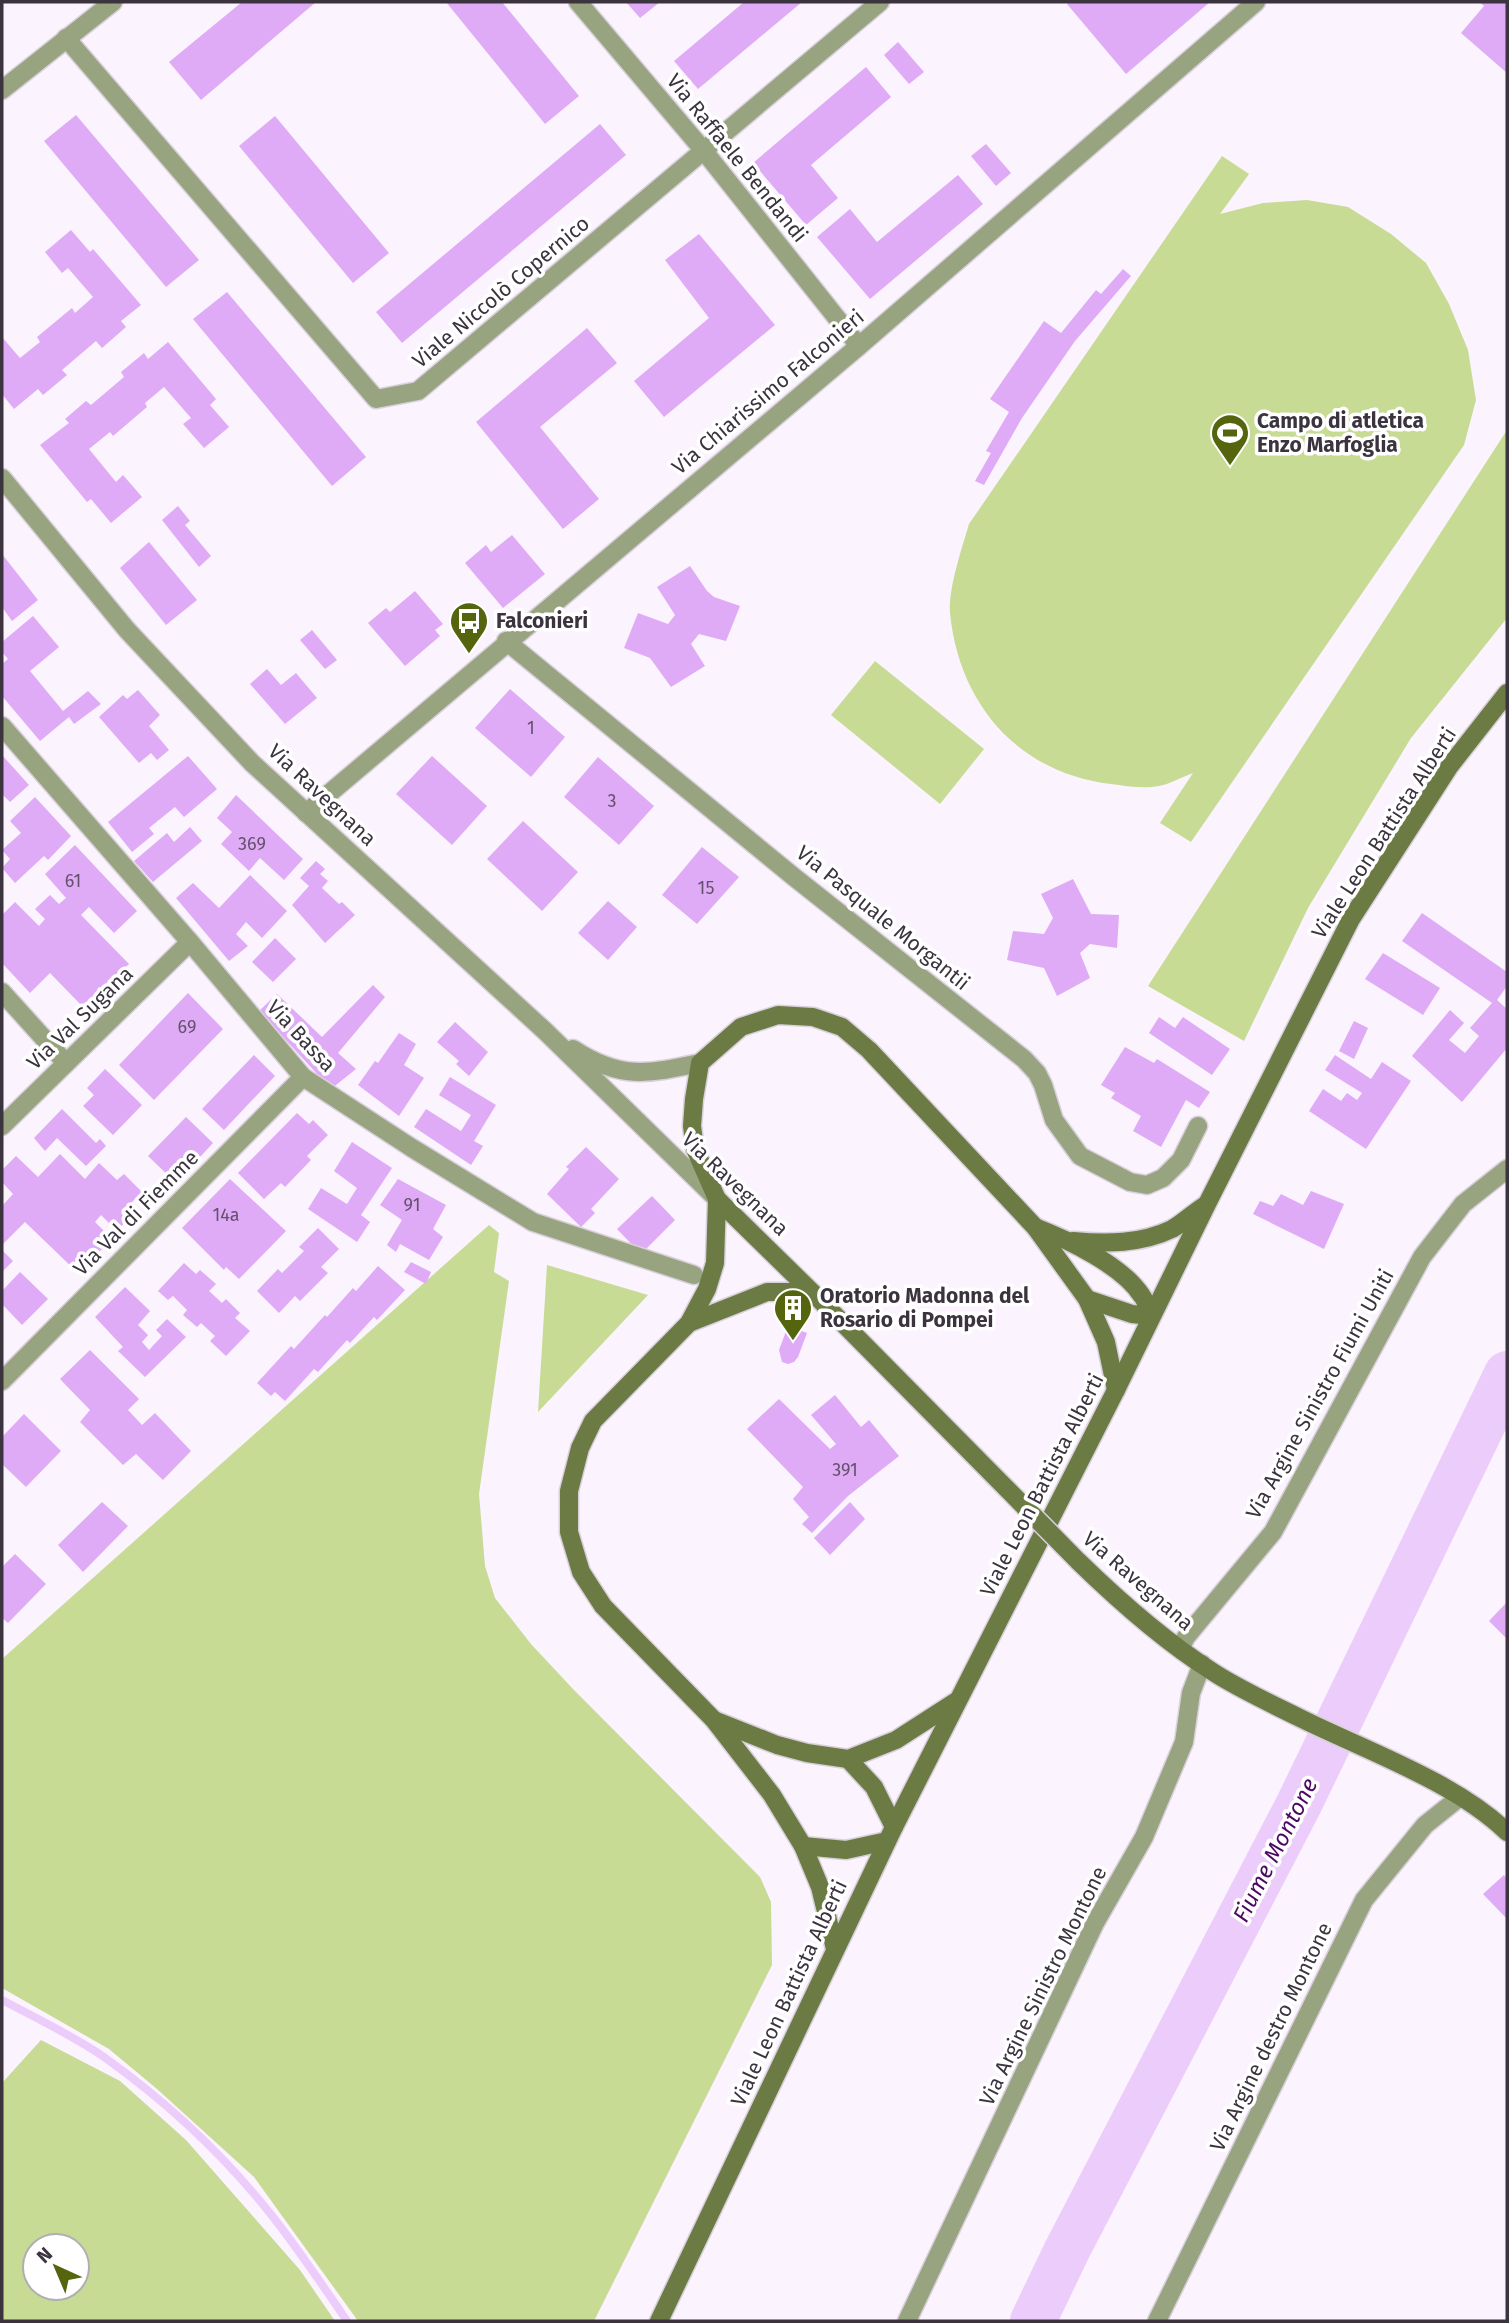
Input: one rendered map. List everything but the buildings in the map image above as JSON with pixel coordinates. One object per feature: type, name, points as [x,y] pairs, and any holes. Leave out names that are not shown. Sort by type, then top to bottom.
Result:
[{"type":"main road","name":"Viale Leon Battista Alberti","points":[[659,2321],[890,1834],[1351,919],[1449,766],[1507,693]]},
{"type":"main road","points":[[835,1949],[820,1887],[803,1846],[772,1795],[713,1720],[603,1606],[581,1572],[569,1532],[569,1491],[580,1448],[593,1421],[689,1323],[707,1289],[715,1263],[717,1199],[695,1149],[692,1126],[700,1063],[741,1027],[778,1015],[813,1017],[842,1027],[869,1050],[1035,1227],[1087,1299],[1106,1342],[1116,1390]]},
{"type":"main road","name":"Via Ravegnana","points":[[717,1199],[1078,1561],[1133,1612],[1208,1669],[1298,1717],[1422,1776],[1460,1797],[1507,1832]]},
{"type":"main road","points":[[1070,1241],[1105,1244],[1143,1239],[1172,1228],[1207,1204]]},
{"type":"main road","points":[[1035,1227],[1070,1241],[1129,1281],[1142,1296],[1151,1316]]},
{"type":"main road","points":[[689,1323],[767,1292],[792,1292],[817,1297]]},
{"type":"main road","points":[[1087,1299],[1132,1314],[1151,1316]]},
{"type":"main road","points":[[713,1720],[778,1745],[807,1753],[848,1759],[896,1741],[958,1700]]},
{"type":"main road","points":[[803,1846],[845,1850],[890,1834],[874,1787],[848,1759]]},
{"type":"street","points":[[2,90],[113,2]]},
{"type":"street","name":"Via Raffaele Bendandi","points":[[578,2],[704,150],[859,346]]},
{"type":"street","name":"Viale Niccolò Copernico","points":[[66,38],[376,399],[418,391],[880,2]]},
{"type":"street","name":"Via Chiarissimo Falconieri","points":[[306,813],[506,641],[859,346],[1256,2]]},
{"type":"street","name":"Via Ravegnana","points":[[2,478],[127,630],[252,762],[545,1031],[717,1199]]},
{"type":"street","name":"Via Pasquale Morgantii","points":[[506,641],[794,877],[1024,1059],[1037,1073],[1043,1085],[1054,1120],[1080,1156],[1130,1182],[1147,1185],[1163,1178],[1181,1160],[1198,1126]]},
{"type":"street","name":"Via Bassa","points":[[2,726],[190,942],[303,1077],[533,1222],[694,1275]]},
{"type":"street","name":"Via Val Sugana","points":[[2,1126],[190,942]]},
{"type":"street","points":[[2,992],[66,1063]]},
{"type":"street","points":[[545,1031],[585,1057],[619,1072],[656,1072],[700,1063]]},
{"type":"street","name":"Via Val di Fiemme","points":[[2,1381],[303,1077]]},
{"type":"street","name":"Via Argine Sinistro Fiumi Uniti","points":[[1180,1649],[1186,1637],[1273,1532],[1422,1257],[1463,1204],[1507,1169]]},
{"type":"street","name":"Via Argine Sinistro Montone","points":[[907,2321],[1095,1923],[1144,1837],[1184,1742],[1191,1693],[1208,1669]]},
{"type":"street","name":"Via Argine destro Montone","points":[[1157,2321],[1364,1900],[1425,1825],[1460,1797]]},
{"type":"green space","points":[[1222,156],[1249,174],[1220,214],[1263,203],[1307,200],[1348,207],[1391,234],[1426,263],[1449,304],[1468,350],[1476,400],[1464,445],[1191,842],[1160,823],[1193,773],[1163,785],[1147,787],[1111,784],[1078,777],[1048,765],[1022,749],[999,728],[980,704],[966,677],[956,646],[950,603],[956,568],[969,524]]},
{"type":"green space","points":[[1507,430],[1507,618],[1411,738],[1308,908],[1244,1041],[1148,986]]},
{"type":"green space","points":[[875,661],[984,749],[940,804],[831,715]]},
{"type":"green space","points":[[489,1225],[499,1233],[494,1272],[509,1281],[479,1494],[485,1566],[495,1598],[531,1644],[573,1689],[760,1877],[771,1902],[772,1965],[594,2321],[358,2321],[254,2177],[109,2049],[2,1988],[2,1659]]},
{"type":"green space","points":[[547,1265],[648,1295],[538,1412]]},
{"type":"green space","points":[[41,2040],[120,2081],[186,2140],[300,2270],[335,2321],[2,2321],[2,2083]]},
{"type":"waterway","name":"Fiume Montone","points":[[1033,2321],[1067,2250],[1299,1804],[1507,1374]]},
{"type":"waterway","points":[[2,2000],[104,2057],[150,2092],[194,2131],[255,2194],[302,2255],[347,2321]]},
{"type":"place","name":"Campo di atletica Enzo Marfoglia","points":[[1230,467]]},
{"type":"place","name":"Falconieri","points":[[469,655]]},
{"type":"place","name":"Oratorio Madonna del Rosario di Pompei","points":[[793,1342]]}]
